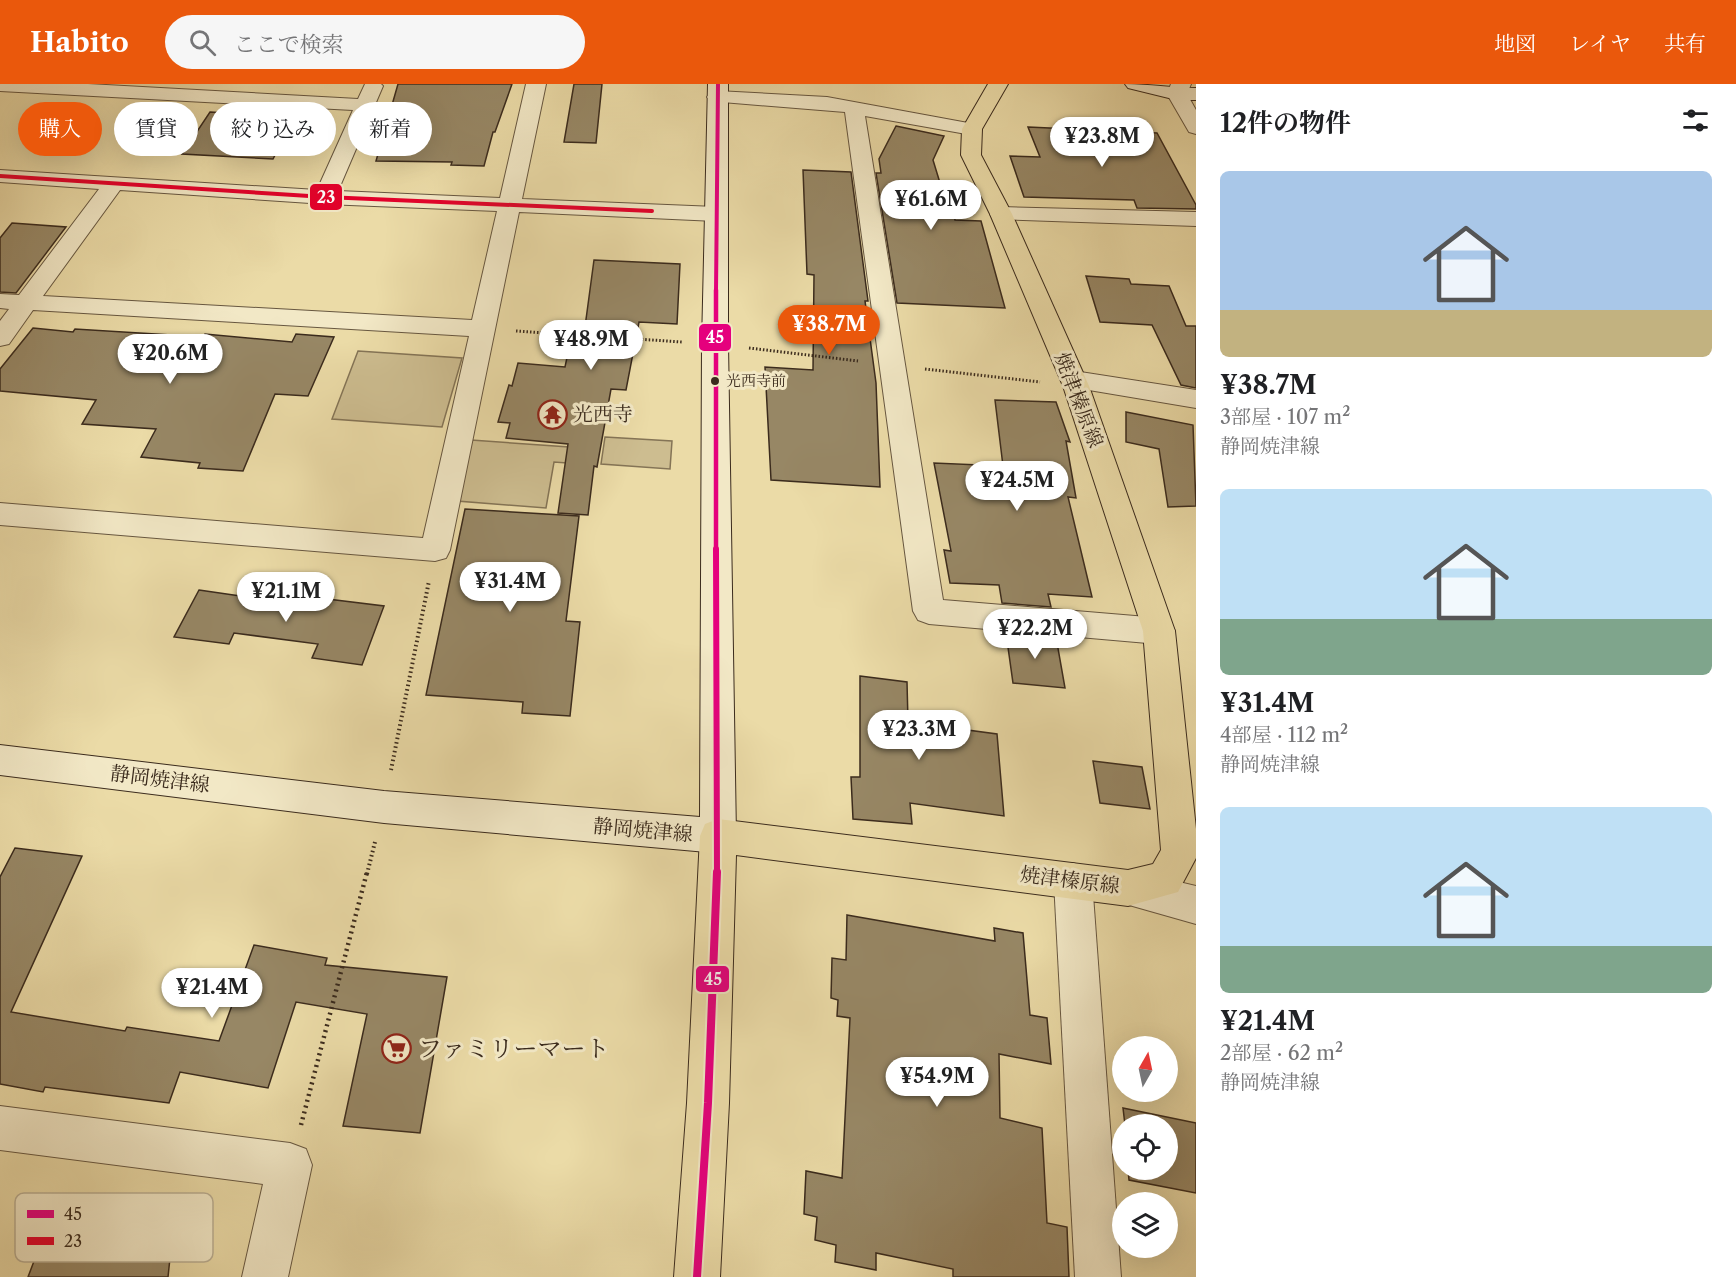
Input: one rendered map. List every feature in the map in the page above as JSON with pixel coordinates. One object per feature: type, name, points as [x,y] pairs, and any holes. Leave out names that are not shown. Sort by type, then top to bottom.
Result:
[{"type":"main road","points":[[972,129],[998,84]]},
{"type":"main road","name":"焼津榛原線","points":[[718,836],[1128,888],[1165,879],[1180,852],[1159,631],[1074,380],[1001,214],[971,155],[972,129]]},
{"type":"main road","points":[[697,1277],[708,1104],[718,836]]},
{"type":"street","points":[[366,102],[374,84]]},
{"type":"street","points":[[0,514],[435,550],[536,84]]},
{"type":"street","points":[[1135,84],[1184,91],[1196,128]]},
{"type":"street","points":[[0,85],[348,104]]},
{"type":"street","points":[[717,90],[827,103],[972,129]]},
{"type":"street","name":"静岡焼津線","points":[[0,760],[384,807],[718,836],[715,344],[717,90]]},
{"type":"street","points":[[854,108],[929,611],[1159,631]]},
{"type":"street","points":[[325,197],[348,144]]},
{"type":"street","points":[[0,176],[325,197],[716,214]]},
{"type":"street","points":[[0,338],[114,183]]},
{"type":"street","points":[[1001,214],[1196,219]]},
{"type":"street","points":[[0,301],[484,329]]},
{"type":"street","points":[[1074,380],[1196,399]]},
{"type":"street","points":[[1073,881],[1098,1277]]},
{"type":"street","points":[[1128,888],[1196,905]]},
{"type":"street","points":[[0,1128],[290,1165],[265,1277]]},
{"type":"path","points":[[484,329],[715,344]]},
{"type":"path","points":[[290,1165],[384,807],[435,550]]},
{"type":"shaded area","points":[[358,351],[462,358],[442,427],[332,419]]},
{"type":"shaded area","points":[[605,437],[672,441],[670,469],[601,464]]},
{"type":"shaded area","points":[[471,440],[569,447],[567,463],[554,462],[546,508],[457,501]]},
{"type":"building","points":[[398,84],[512,84],[495,132],[493,132],[484,166],[451,165],[452,162],[376,161],[377,156],[432,156],[432,102],[393,102]]},
{"type":"building","points":[[574,84],[602,84],[596,143],[564,142]]},
{"type":"building","points":[[210,112],[210,156],[198,155],[198,130]]},
{"type":"building","points":[[896,126],[944,136],[933,160],[944,196],[951,197],[955,220],[981,221],[1005,308],[897,303],[876,173],[881,173],[879,159]]},
{"type":"building","points":[[1028,127],[1157,133],[1196,205],[1196,209],[1137,208],[1134,200],[1024,197],[1010,156],[1040,157]]},
{"type":"building","points":[[218,156],[275,156],[273,159]]},
{"type":"building","points":[[803,170],[851,172],[876,383],[880,487],[771,480],[765,367],[813,370],[814,275],[807,274]]},
{"type":"building","points":[[12,223],[66,227],[16,293],[0,292],[0,238]]},
{"type":"building","points":[[594,260],[680,264],[677,324],[639,322],[626,390],[611,389],[597,467],[594,466],[588,515],[558,513],[568,444],[506,438],[510,423],[498,422],[518,363],[565,367],[569,348],[582,349]]},
{"type":"building","points":[[1086,276],[1129,279],[1131,284],[1169,286],[1186,326],[1196,326],[1196,388],[1181,385],[1152,325],[1100,322]]},
{"type":"building","points":[[33,328],[73,332],[75,329],[204,337],[205,334],[292,342],[296,334],[334,337],[308,396],[275,394],[243,471],[198,468],[200,463],[141,457],[156,429],[82,424],[96,400],[0,391],[0,369]]},
{"type":"building","points":[[995,400],[1056,402],[1070,442],[1066,441],[1076,498],[1068,497],[1092,597],[1048,594],[1051,607],[1002,603],[999,585],[950,583],[944,550],[951,551],[934,463],[1003,466]]},
{"type":"building","points":[[1126,412],[1193,425],[1196,506],[1168,507],[1159,449],[1126,442]]},
{"type":"building","points":[[465,509],[579,516],[566,621],[580,622],[570,716],[522,713],[523,702],[426,695]]},
{"type":"building","points":[[199,590],[283,602],[287,594],[384,606],[362,665],[312,658],[318,644],[234,633],[229,644],[174,637]]},
{"type":"building","points":[[1006,633],[1056,637],[1065,688],[1013,683]]},
{"type":"building","points":[[860,676],[907,682],[908,722],[997,734],[1004,816],[910,803],[912,824],[853,819],[851,777],[860,777]]},
{"type":"building","points":[[1093,761],[1142,767],[1150,809],[1100,803]]},
{"type":"building","points":[[15,848],[82,856],[11,1012],[125,1031],[127,1027],[219,1041],[254,945],[327,958],[325,965],[447,977],[420,1133],[343,1126],[367,1014],[296,1002],[268,1088],[180,1072],[169,1103],[45,1087],[43,1092],[0,1084],[0,877]]},
{"type":"building","points":[[847,915],[995,941],[994,928],[1023,933],[1030,1015],[1047,1018],[1051,1064],[999,1054],[1000,1118],[1042,1128],[1047,1223],[1067,1227],[1069,1277],[953,1277],[953,1269],[876,1253],[876,1270],[835,1262],[836,1245],[815,1240],[817,1217],[804,1214],[806,1171],[842,1178],[850,1018],[837,1016],[838,1000],[831,998],[832,958],[846,960]]},
{"type":"building","points":[[1123,1108],[1152,1114],[1124,1114]]},
{"type":"building","points":[[1178,1119],[1196,1123],[1196,1193],[1129,1180],[1178,1180]]},
{"type":"building","points":[[34,1262],[170,1262],[168,1277],[28,1277]]},
{"type":"transit line","name":"45","points":[[697,1277],[708,1103],[718,836],[715,344],[718,84]]},
{"type":"transit line","name":"23","points":[[0,176],[325,197],[652,211]]},
{"type":"place","name":"光西寺前","points":[[715,381]]},
{"type":"place","name":"光西寺","points":[[552,414]]},
{"type":"place","name":"ファミリーマート","points":[[397,1049]]}]
